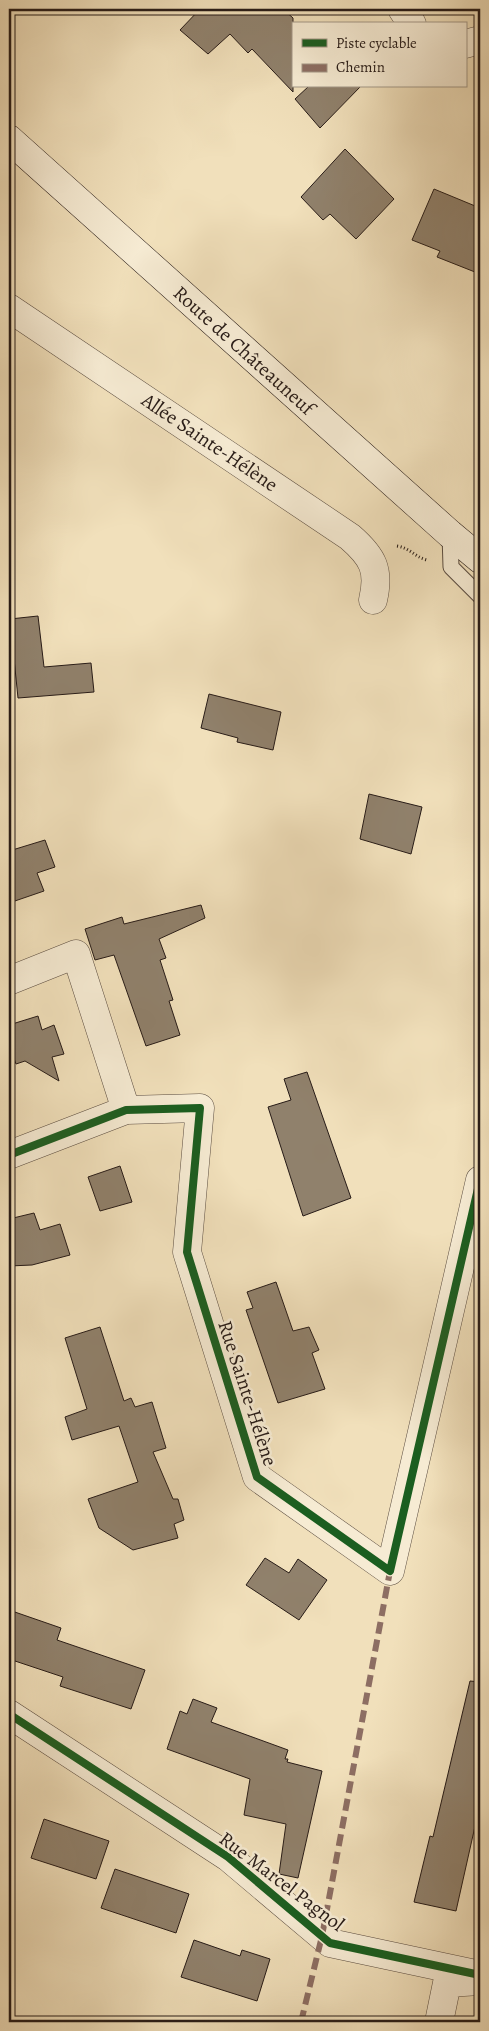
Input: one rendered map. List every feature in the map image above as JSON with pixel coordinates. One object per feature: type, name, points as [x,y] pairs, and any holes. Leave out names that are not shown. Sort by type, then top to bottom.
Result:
[{"type":"street","points":[[402,9],[411,22]]},
{"type":"street","points":[[466,44],[480,40]]},
{"type":"street","name":"Route de Châteauneuf","points":[[9,139],[480,559]]},
{"type":"street","name":"Allée Sainte-Hélène","points":[[9,308],[326,520],[363,548],[376,574],[377,584],[373,600]]},
{"type":"street","points":[[11,980],[76,954],[126,1110]]},
{"type":"street","name":"Rue Sainte-Hélène","points":[[9,1155],[126,1110],[200,1108],[187,1252],[257,1477],[390,1571],[480,1180]]},
{"type":"street","name":"Rue Marcel Pagnol","points":[[9,1714],[228,1857],[330,1943],[480,1975]]},
{"type":"street","points":[[439,2022],[447,1983],[480,1981]]},
{"type":"lane","points":[[450,534],[451,567],[480,596]]},
{"type":"path","points":[[363,548],[372,540],[388,545],[407,547],[421,558],[451,567]]},
{"type":"building","points":[[200,9],[283,9],[293,18],[293,92],[252,49],[248,53],[230,34],[208,54],[180,30]]},
{"type":"building","points":[[307,88],[359,88],[320,128],[295,99]]},
{"type":"building","points":[[345,149],[394,199],[356,239],[330,214],[323,220],[301,197]]},
{"type":"building","points":[[434,189],[480,208],[480,274],[437,257],[440,251],[412,240]]},
{"type":"building","points":[[38,616],[44,667],[91,663],[94,692],[18,698],[10,619]]},
{"type":"building","points":[[209,694],[281,712],[273,750],[237,742],[238,738],[201,728]]},
{"type":"building","points":[[369,794],[422,807],[411,854],[360,839]]},
{"type":"building","points":[[45,840],[55,867],[37,873],[44,891],[9,903],[9,851]]},
{"type":"building","points":[[201,905],[205,918],[159,939],[166,958],[160,960],[173,1000],[169,1001],[180,1035],[146,1046],[114,955],[95,960],[85,929],[122,917],[124,924]]},
{"type":"building","points":[[38,1016],[42,1030],[54,1025],[64,1054],[52,1057],[59,1081],[25,1061],[16,1064],[9,1043],[9,1025]]},
{"type":"building","points":[[307,1072],[351,1198],[303,1216],[268,1107],[291,1100],[284,1079]]},
{"type":"building","points":[[120,1166],[132,1202],[100,1211],[88,1177]]},
{"type":"building","points":[[34,1213],[40,1230],[60,1224],[70,1255],[32,1265],[9,1266],[9,1219]]},
{"type":"building","points":[[276,1282],[293,1331],[309,1327],[319,1350],[312,1353],[325,1389],[278,1403],[246,1310],[253,1308],[247,1292]]},
{"type":"building","points":[[100,1327],[124,1401],[131,1398],[135,1407],[152,1402],[166,1448],[153,1452],[173,1499],[178,1499],[184,1520],[174,1524],[178,1538],[133,1550],[99,1528],[88,1499],[138,1482],[119,1426],[72,1440],[65,1417],[87,1409],[65,1338]]},
{"type":"building","points":[[265,1558],[289,1573],[298,1559],[327,1580],[299,1620],[246,1585]]},
{"type":"building","points":[[9,1610],[61,1628],[57,1640],[145,1670],[131,1709],[60,1686],[63,1677],[9,1659]]},
{"type":"building","points":[[470,1681],[480,1682],[480,1804],[456,1911],[414,1902],[430,1836],[433,1837]]},
{"type":"building","points":[[193,1699],[217,1708],[211,1722],[288,1750],[285,1759],[288,1759],[287,1762],[322,1771],[298,1878],[279,1874],[286,1824],[244,1815],[250,1779],[167,1749],[180,1711],[187,1714]]},
{"type":"building","points":[[44,1819],[109,1841],[96,1879],[31,1858]]},
{"type":"building","points":[[115,1869],[189,1894],[176,1933],[101,1908]]},
{"type":"building","points":[[194,1940],[240,1956],[242,1950],[270,1959],[257,2001],[181,1977]]},
{"type":"marked path","points":[[301,2022],[322,1936],[390,1571]]},
{"type":"cycle path","points":[[9,1155],[126,1110],[200,1108],[187,1252],[257,1477],[390,1571],[480,1180]]},
{"type":"cycle path","points":[[9,1714],[228,1857],[330,1943],[480,1975]]}]
